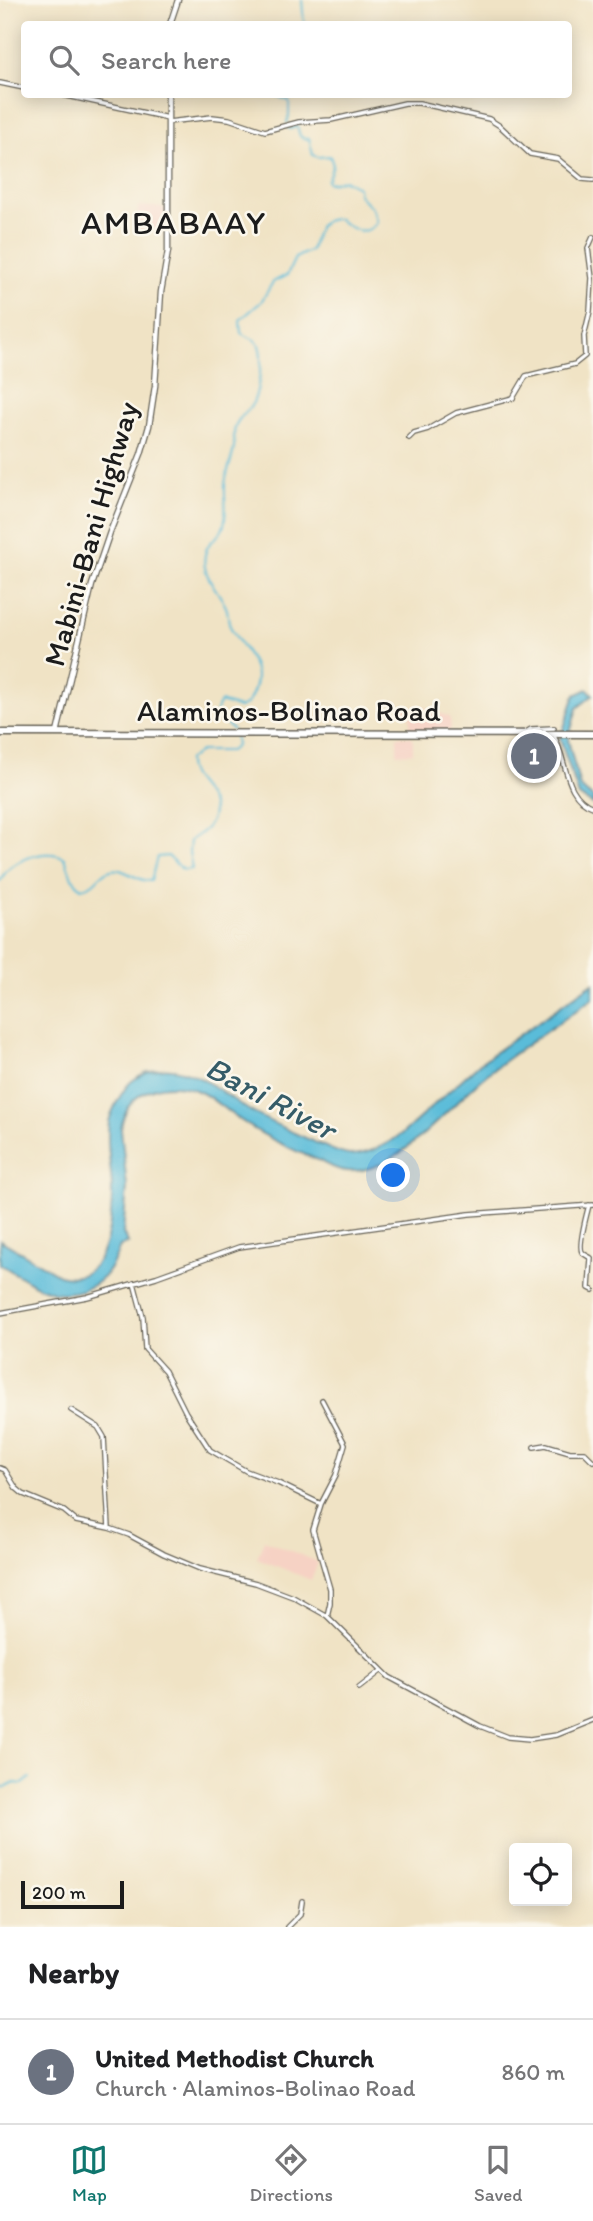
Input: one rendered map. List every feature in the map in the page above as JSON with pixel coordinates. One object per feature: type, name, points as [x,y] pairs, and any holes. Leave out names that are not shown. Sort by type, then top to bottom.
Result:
[{"type":"main road","points":[[171,21],[178,0]]},
{"type":"main road","name":"Mabini-Bani Highway","points":[[56,733],[92,585],[149,426],[155,386],[161,292],[168,251],[168,98]]},
{"type":"main road","name":"Alaminos-Bolinao Road","points":[[0,733],[593,734]]},
{"type":"street","points":[[0,83],[21,87]]},
{"type":"street","points":[[75,98],[169,120],[212,117],[229,119],[265,131],[299,122],[331,120],[405,103],[419,103],[489,119],[530,154],[558,159],[582,179],[593,180]]},
{"type":"street","points":[[409,438],[456,413],[513,398],[526,376],[575,364],[583,358],[586,353],[584,336],[590,311],[592,278],[589,248],[593,237]]},
{"type":"street","points":[[555,732],[575,793],[585,804],[593,807]]},
{"type":"street","points":[[0,1313],[87,1297],[239,1247],[469,1214],[591,1205]]},
{"type":"street","points":[[591,1205],[585,1216],[581,1247],[583,1253],[591,1258],[589,1288],[593,1290]]},
{"type":"street","points":[[134,1283],[143,1317],[145,1349],[164,1371],[186,1413],[210,1450],[246,1471],[321,1504]]},
{"type":"street","points":[[322,1400],[345,1444],[313,1530],[330,1589],[331,1603],[327,1616]]},
{"type":"street","points":[[71,1410],[98,1427],[104,1437],[109,1528]]},
{"type":"street","points":[[534,1447],[546,1445],[570,1452],[584,1452],[593,1461]]},
{"type":"street","points":[[0,1468],[23,1494],[64,1511],[80,1523],[109,1528],[200,1569],[256,1583],[293,1597],[327,1616],[393,1680],[457,1715],[508,1737],[542,1738],[593,1720]]},
{"type":"street","points":[[359,1688],[382,1670]]},
{"type":"street","points":[[287,1927],[297,1918],[302,1901]]},
{"type":"shaded area","points":[[138,206],[168,208],[166,232],[136,230]]},
{"type":"shaded area","points":[[404,707],[423,707],[450,717],[451,730],[410,730],[410,715],[404,714]]},
{"type":"shaded area","points":[[397,736],[413,737],[413,753],[397,754]]},
{"type":"shaded area","points":[[264,1540],[318,1562],[311,1580],[257,1558]]},
{"type":"water","points":[[588,689],[593,695],[577,708],[568,740],[580,787],[593,798],[593,805],[579,796],[560,739],[575,695]]},
{"type":"water","points":[[593,983],[593,998],[485,1076],[404,1150],[385,1162],[366,1169],[339,1170],[286,1147],[247,1125],[198,1091],[173,1086],[149,1090],[138,1096],[124,1116],[121,1129],[127,1187],[123,1234],[128,1243],[120,1246],[104,1276],[83,1290],[58,1293],[33,1284],[0,1264],[0,1240],[59,1275],[75,1276],[87,1272],[96,1263],[108,1235],[110,1219],[110,1117],[129,1084],[148,1072],[180,1070],[210,1084],[277,1125],[338,1152],[349,1155],[363,1153],[378,1148],[403,1133],[480,1063]]},
{"type":"waterway","points":[[302,0],[304,21]]},
{"type":"waterway","points":[[282,98],[289,101],[287,123]]},
{"type":"waterway","points":[[233,730],[219,718],[217,707],[220,702],[239,708],[247,704],[253,692],[256,672],[230,625],[226,607],[204,565],[208,545],[223,528],[226,512],[225,485],[234,448],[235,427],[254,401],[259,379],[259,345],[241,333],[240,320],[261,302],[273,282],[287,275],[295,258],[311,250],[318,228],[325,221],[337,219],[363,231],[377,222],[372,208],[359,195],[358,187],[344,180],[329,183],[327,181],[333,165],[330,156],[313,155],[309,138],[300,136],[297,126],[288,128]]},
{"type":"waterway","points":[[0,881],[20,862],[48,854],[65,858],[72,878],[81,888],[111,870],[151,881],[157,857],[168,856],[183,870],[192,869],[190,841],[208,826],[212,807],[193,777],[188,760],[200,751],[230,751],[236,746],[235,736]]},
{"type":"waterway","points":[[0,1785],[5,1788],[15,1783],[23,1784],[30,1778]]},
{"type":"place","name":"United Methodist Church","points":[[534,756]]},
{"type":"district","name":"AMBABAAY","points":[[174,222]]},
{"type":"water label","name":"Bani River","points":[[271,1098]]}]
